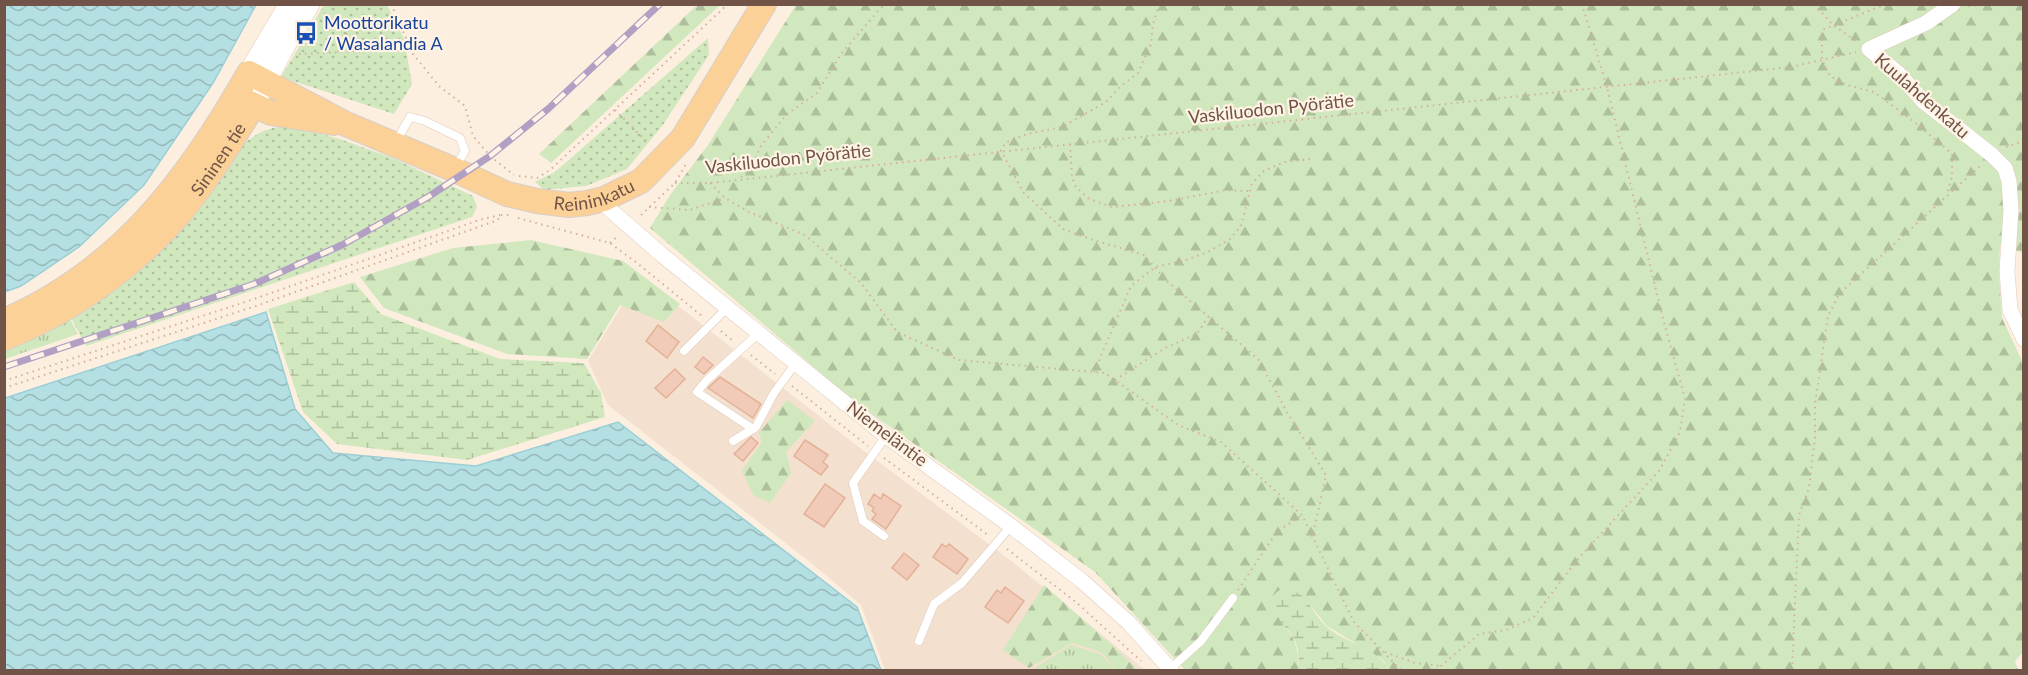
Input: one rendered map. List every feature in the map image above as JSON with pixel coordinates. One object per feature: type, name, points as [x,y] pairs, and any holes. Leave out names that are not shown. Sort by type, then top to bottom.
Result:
[{"type":"main road","points":[[258,77],[290,4]]},
{"type":"main road","name":"Reininkatu","points":[[258,77],[346,124],[507,194],[569,205],[599,200],[641,181],[683,138],[764,4]]},
{"type":"main road","points":[[258,77],[313,12]]},
{"type":"main road","name":"Sininen tie","points":[[4,338],[59,312],[98,286],[150,245],[198,189],[258,77]]},
{"type":"main road","points":[[4,321],[48,298],[88,273],[136,233],[244,101]]},
{"type":"main road","name":"Reininkatu","points":[[244,101],[271,113],[346,124]]},
{"type":"street","points":[[1869,49],[1926,23],[1958,5]]},
{"type":"street","name":"Kuulahdenkatu","points":[[1869,49],[1898,73],[1923,101],[1992,155],[2005,168],[2009,180],[2011,210],[2007,271],[2010,310],[2024,339]]},
{"type":"street","name":"Niemeläntie","points":[[599,200],[886,436],[1011,526],[1082,581],[1122,616],[1170,670]]},
{"type":"lane","points":[[395,144],[410,117],[425,121],[460,138],[465,151],[455,170]]},
{"type":"lane","points":[[684,351],[728,307]]},
{"type":"lane","points":[[753,429],[697,392],[759,333]]},
{"type":"lane","points":[[733,441],[756,427],[774,393],[796,363]]},
{"type":"lane","points":[[884,536],[862,521],[853,483],[886,436]]},
{"type":"lane","points":[[919,641],[934,604],[963,583],[1011,526]]},
{"type":"lane","points":[[1170,670],[1201,641],[1233,598]]},
{"type":"path","points":[[391,4],[410,49],[439,86],[465,106],[473,136],[490,156],[514,175],[537,178],[550,170],[728,4]]},
{"type":"path","points":[[741,178],[755,159],[761,146],[787,114],[817,93],[841,54],[886,4]]},
{"type":"path","points":[[1159,4],[1153,24],[1151,44],[1138,73],[1106,102],[1076,120],[1062,127],[1005,143],[1001,151],[1024,193],[1063,228],[1090,239],[1144,255],[1168,282],[1258,359],[1326,475],[1313,535]]},
{"type":"path","points":[[1436,670],[1479,634],[1506,630],[1533,618],[1577,560],[1659,471],[1680,432],[1685,399],[1662,315],[1607,87],[1582,4]]},
{"type":"path","name":"Kuulahdenkatu","points":[[1814,4],[1833,25],[1869,49]]},
{"type":"path","points":[[1886,4],[1822,30],[1822,60],[1830,76],[1847,85],[1874,92],[1952,154],[1952,177],[1947,194]]},
{"type":"path","points":[[1958,5],[1996,4]]},
{"type":"path","points":[[313,12],[323,12],[366,52]]},
{"type":"path","points":[[282,51],[288,55],[410,49]]},
{"type":"path","name":"Vaskiluodon Pyörätie","points":[[675,183],[710,183],[1791,67],[1869,49]]},
{"type":"path","points":[[615,110],[663,158]]},
{"type":"path","points":[[1792,670],[1799,515],[1809,488],[1815,438],[1815,404],[1828,316],[1839,294],[1947,194],[1992,155],[2012,144],[2024,141]]},
{"type":"path","points":[[1070,144],[1072,178],[1076,187],[1089,199],[1112,207],[1168,201],[1226,190],[1250,191]]},
{"type":"path","points":[[1094,372],[1131,286],[1155,267],[1183,261],[1208,252],[1230,239],[1241,226],[1252,183],[1264,171],[1284,162],[1311,159]]},
{"type":"path","points":[[710,183],[725,198],[749,212],[805,235],[861,283],[897,332],[959,360],[1105,373],[1178,425],[1221,442],[1302,515],[1354,622],[1401,670]]},
{"type":"path","points":[[649,207],[690,210],[725,198]]},
{"type":"path","points":[[4,388],[256,306],[498,220],[500,215]]},
{"type":"path","points":[[4,381],[254,299],[479,220],[500,215],[509,215],[610,243]]},
{"type":"path","points":[[1115,380],[1165,348],[1197,334],[1208,317]]},
{"type":"path","points":[[1233,598],[1274,536],[1302,515]]},
{"type":"path","points":[[1383,651],[1415,663],[1440,666]]},
{"type":"shaded area","points":[[640,276],[856,445],[1014,563],[1145,670],[885,670],[861,605],[810,562],[608,405],[588,361]]},
{"type":"green space","points":[[324,5],[387,5],[404,39],[412,84],[394,114],[281,77]]},
{"type":"green space","points":[[697,5],[720,5],[551,163],[539,154]]},
{"type":"green space","points":[[796,5],[2023,5],[2023,253],[2000,245],[1999,272],[2002,318],[2023,363],[2024,651],[2015,661],[2018,670],[1390,670],[1383,660],[1327,626],[1308,602],[1286,627],[1293,637],[1299,670],[1185,670],[1095,572],[855,402],[650,228],[670,195],[708,145]]},
{"type":"green space","points":[[708,38],[709,55],[662,126],[627,169],[586,186],[544,190],[535,182],[555,172]]},
{"type":"green space","points":[[292,126],[340,139],[395,159],[473,196],[477,207],[472,217],[86,346],[70,316],[243,144],[266,130]]},
{"type":"green space","points":[[531,240],[623,261],[680,304],[664,322],[620,305],[587,359],[507,354],[384,308],[360,277],[453,248]]},
{"type":"green space","points":[[354,282],[381,314],[500,359],[584,363],[601,393],[605,417],[467,460],[337,444],[303,412],[268,309]]},
{"type":"green space","points":[[69,317],[78,334],[5,359],[4,348]]},
{"type":"green space","points":[[787,400],[815,421],[786,452],[791,473],[770,503],[753,495],[742,471],[762,442],[759,433]]},
{"type":"green space","points":[[1044,585],[1138,670],[1117,670],[1101,652],[1072,643],[1029,668],[1003,650]]},
{"type":"green space","points":[[1282,589],[1298,593],[1308,602],[1326,626],[1368,650],[1384,662],[1390,670],[1299,670],[1295,641],[1272,606],[1275,594]]},
{"type":"green space","points":[[1071,645],[1100,654],[1116,670],[1032,670]]},
{"type":"water","points":[[5,4],[256,5],[213,83],[144,185],[79,247],[21,286],[5,292]]},
{"type":"water","points":[[266,312],[295,409],[333,453],[476,466],[618,422],[857,607],[881,670],[5,670],[5,398]]},
{"type":"building","points":[[658,325],[679,342],[667,358],[646,341]]},
{"type":"building","points":[[703,357],[713,365],[704,374],[695,367]]},
{"type":"building","points":[[675,369],[685,379],[666,398],[655,388]]},
{"type":"building","points":[[720,377],[761,404],[753,418],[708,388]]},
{"type":"building","points":[[751,437],[758,443],[743,461],[734,454]]},
{"type":"building","points":[[805,440],[828,455],[823,462],[828,466],[821,475],[794,456]]},
{"type":"building","points":[[825,484],[845,498],[824,527],[804,514]]},
{"type":"building","points":[[874,494],[881,499],[883,494],[901,506],[886,529],[872,519],[876,514],[872,511],[874,508],[868,504]]},
{"type":"building","points":[[942,544],[946,547],[949,544],[968,559],[957,574],[933,557]]},
{"type":"building","points":[[904,553],[919,565],[907,580],[892,568]]},
{"type":"building","points":[[1005,587],[1024,601],[1008,623],[985,607],[997,590],[1001,593]]},
{"type":"railway","points":[[4,367],[254,284],[342,245],[428,197],[490,156],[548,109],[660,4]]},
{"type":"place","name":"Moottorikatu / Wasalandia A","points":[[306,33]]}]
